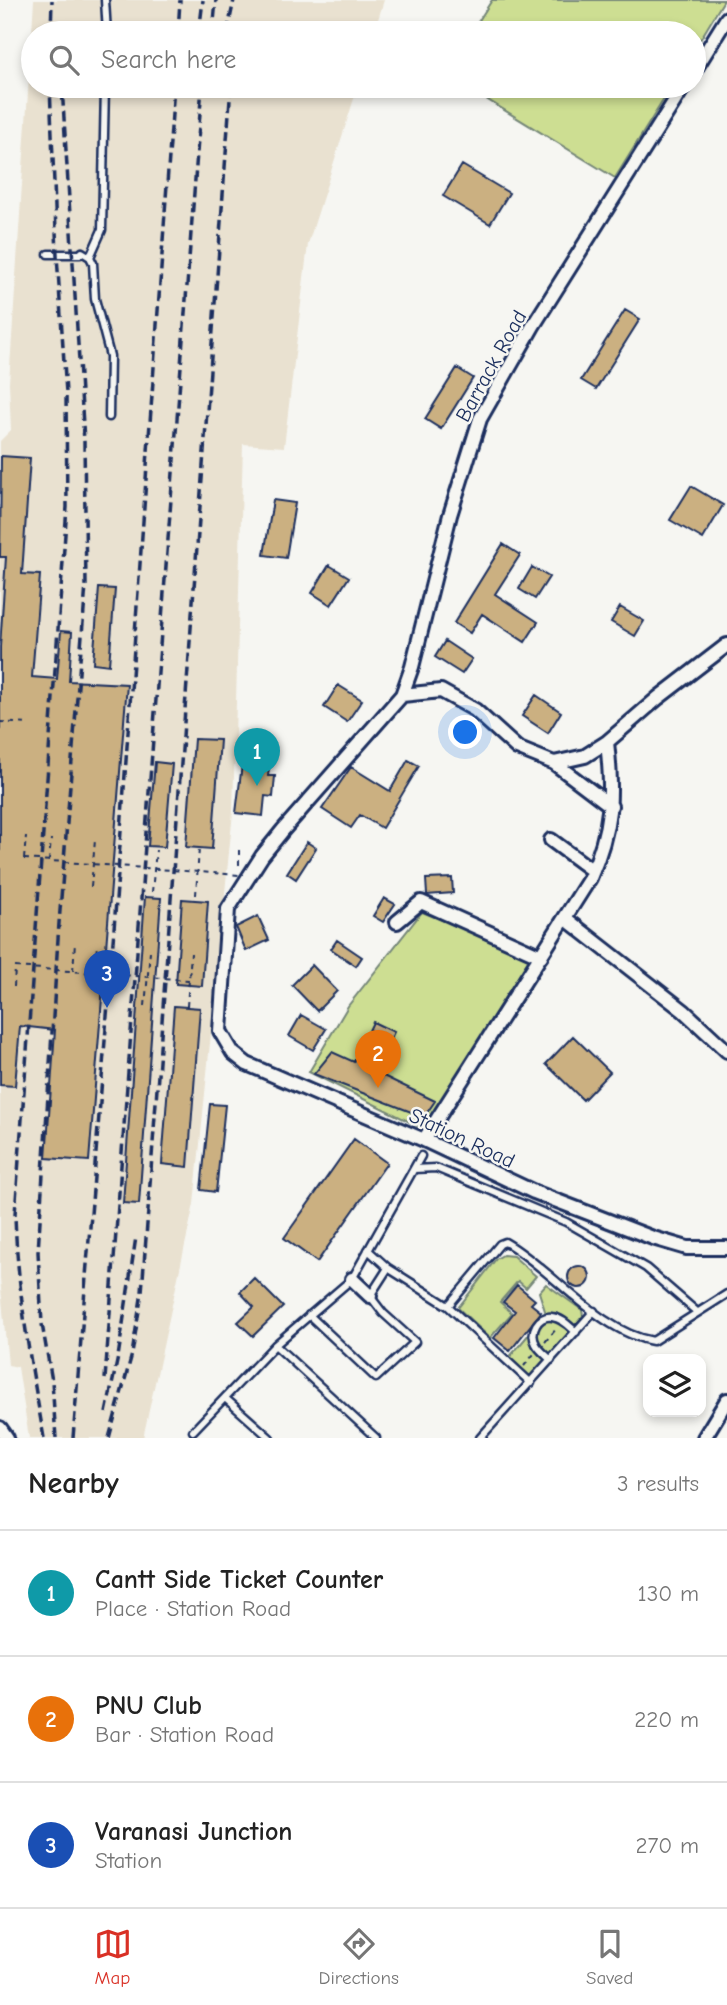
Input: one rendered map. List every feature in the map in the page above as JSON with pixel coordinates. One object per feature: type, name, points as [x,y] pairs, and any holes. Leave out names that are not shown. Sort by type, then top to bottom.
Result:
[{"type":"street","points":[[706,52],[727,18]]},
{"type":"street","name":"Barrack Road","points":[[402,695],[412,667],[450,516],[480,419],[533,326],[676,98]]},
{"type":"street","points":[[554,763],[585,755],[607,742],[658,698],[727,645]]},
{"type":"street","points":[[402,695],[441,691],[475,710],[517,748],[554,763],[611,806]]},
{"type":"street","name":"Station Road","points":[[402,695],[262,856],[228,909],[220,1031],[233,1053],[247,1064],[424,1140],[534,1192],[653,1238],[687,1248],[727,1248]]},
{"type":"street","points":[[424,1140],[565,918],[603,851],[611,806],[607,742]]},
{"type":"street","points":[[551,840],[593,871]]},
{"type":"street","points":[[397,922],[421,902],[541,956]]},
{"type":"street","points":[[565,918],[684,1011],[727,1051]]},
{"type":"street","points":[[352,1279],[370,1296]]},
{"type":"street","points":[[704,1438],[727,1400]]},
{"type":"street","points":[[0,1428],[7,1438]]},
{"type":"lane","points":[[105,0],[106,21]]},
{"type":"lane","points":[[90,257],[102,230],[105,98]]},
{"type":"lane","points":[[64,252],[65,261]]},
{"type":"lane","points":[[48,254],[82,252],[90,257],[93,263],[94,299],[110,356],[109,417]]},
{"type":"lane","points":[[192,1431],[275,1345],[352,1279],[421,1156]]},
{"type":"lane","points":[[414,1169],[436,1168],[566,1222],[646,1268],[698,1312]]},
{"type":"lane","points":[[448,1306],[499,1244],[505,1242],[594,1311],[636,1338],[653,1341],[727,1294]]},
{"type":"lane","points":[[368,1250],[388,1268],[448,1306],[531,1383]]},
{"type":"lane","points":[[309,1315],[376,1378],[415,1342],[383,1313],[370,1296],[388,1268]]},
{"type":"lane","points":[[480,1438],[594,1311]]},
{"type":"lane","points":[[551,1360],[534,1340],[534,1327],[542,1319],[551,1317],[562,1321],[576,1332]]},
{"type":"lane","points":[[275,1345],[376,1438]]},
{"type":"lane","points":[[225,1398],[270,1438]]},
{"type":"path","points":[[0,722],[29,724]]},
{"type":"path","points":[[26,836],[24,859],[239,875],[239,850]]},
{"type":"path","points":[[49,861],[51,839]]},
{"type":"path","points":[[91,887],[95,840]]},
{"type":"path","points":[[196,895],[199,848]]},
{"type":"path","points":[[152,891],[156,850]]},
{"type":"path","points":[[73,971],[75,943]]},
{"type":"path","points":[[95,973],[97,944]]},
{"type":"path","points":[[145,1006],[150,952]]},
{"type":"path","points":[[187,1006],[191,953]]},
{"type":"path","points":[[14,987],[15,967],[189,980]]},
{"type":"path","points":[[519,1372],[562,1321]]},
{"type":"shaded area","points":[[34,0],[384,0],[378,21],[33,21]]},
{"type":"shaded area","points":[[28,98],[354,98],[308,244],[284,447],[243,444],[233,812],[194,1204],[143,1438],[29,1438],[18,1367],[8,1365],[0,1278],[0,441],[11,430],[9,383]]},
{"type":"green space","points":[[492,0],[724,0],[706,30],[706,21],[479,21]]},
{"type":"green space","points":[[485,98],[665,98],[615,178]]},
{"type":"green space","points":[[422,912],[535,957],[428,1131],[309,1072],[348,1006]]},
{"type":"green space","points":[[503,1255],[513,1256],[536,1276],[526,1288],[518,1281],[500,1302],[512,1313],[490,1338],[458,1308],[496,1259]]},
{"type":"green space","points":[[546,1284],[582,1310],[583,1316],[532,1375],[527,1376],[508,1359],[546,1314],[539,1292]]},
{"type":"building","points":[[462,165],[509,193],[490,224],[443,196]]},
{"type":"building","points":[[625,310],[640,319],[596,389],[581,380]]},
{"type":"building","points":[[457,368],[473,378],[441,429],[425,419]]},
{"type":"building","points":[[1,456],[30,458],[22,574],[40,575],[32,677],[57,679],[61,631],[72,632],[69,681],[127,684],[89,1161],[46,1158],[55,1030],[20,1026],[15,1086],[0,1085],[0,647],[6,557],[0,557]]},
{"type":"building","points":[[691,486],[723,505],[703,539],[670,520]]},
{"type":"building","points":[[273,500],[295,503],[286,558],[264,555]]},
{"type":"building","points":[[503,544],[520,555],[495,594],[538,622],[525,642],[482,614],[470,633],[454,623]]},
{"type":"building","points":[[329,565],[349,577],[331,605],[312,593]]},
{"type":"building","points":[[532,567],[549,577],[535,599],[519,589]]},
{"type":"building","points":[[99,588],[115,589],[109,665],[93,663]]},
{"type":"building","points":[[620,607],[644,621],[635,636],[611,622]]},
{"type":"building","points":[[445,641],[472,659],[462,674],[435,657]]},
{"type":"building","points":[[338,685],[362,700],[347,722],[324,707]]},
{"type":"building","points":[[536,695],[561,712],[548,733],[522,716]]},
{"type":"building","points":[[194,739],[220,740],[212,849],[186,847]]},
{"type":"building","points":[[244,748],[271,751],[268,776],[275,776],[273,797],[265,796],[263,816],[236,813]]},
{"type":"building","points":[[408,760],[419,766],[382,828],[360,815],[351,828],[322,809],[351,767],[390,791]]},
{"type":"building","points":[[155,762],[172,764],[165,847],[148,846]]},
{"type":"building","points":[[307,842],[316,848],[296,879],[287,873]]},
{"type":"building","points":[[452,878],[453,893],[427,895],[426,879]]},
{"type":"building","points":[[145,897],[161,898],[139,1204],[123,1203]]},
{"type":"building","points":[[384,898],[395,904],[383,922],[373,916]]},
{"type":"building","points":[[182,899],[208,901],[202,986],[176,984]]},
{"type":"building","points":[[258,916],[269,940],[246,951],[236,927]]},
{"type":"building","points":[[337,940],[362,957],[356,966],[331,949]]},
{"type":"building","points":[[312,965],[337,991],[317,1011],[292,985]]},
{"type":"building","points":[[174,1006],[200,1008],[188,1167],[162,1164]]},
{"type":"building","points":[[301,1015],[326,1029],[313,1050],[289,1036]]},
{"type":"building","points":[[373,1022],[394,1032],[375,1072],[435,1101],[424,1117],[314,1074],[332,1052],[354,1062]]},
{"type":"building","points":[[573,1036],[610,1072],[583,1100],[546,1064]]},
{"type":"building","points":[[210,1104],[225,1105],[216,1192],[201,1190]]},
{"type":"building","points":[[354,1139],[387,1163],[317,1262],[284,1238]]},
{"type":"building","points":[[579,1266],[587,1269],[590,1277],[587,1285],[579,1288],[571,1285],[568,1277],[571,1269]]},
{"type":"building","points":[[254,1278],[283,1307],[253,1336],[238,1322],[254,1307],[240,1292]]},
{"type":"building","points":[[517,1285],[535,1300],[531,1304],[541,1312],[510,1351],[494,1338],[515,1311],[503,1302]]},
{"type":"railway","points":[[51,21],[52,0]]},
{"type":"railway","points":[[179,21],[180,0]]},
{"type":"railway","points":[[200,21],[203,0]]},
{"type":"railway","points":[[214,21],[216,0]]},
{"type":"railway","points":[[230,21],[234,0]]},
{"type":"railway","points":[[44,1438],[22,1299],[15,1214],[67,507],[66,393],[50,98]]},
{"type":"railway","points":[[56,1438],[52,1381],[42,1324],[38,1252],[59,923],[86,585],[84,441],[63,98]]},
{"type":"railway","points":[[73,1438],[114,929],[173,98]]},
{"type":"railway","points":[[105,1379],[201,98]]},
{"type":"railway","points":[[109,1438],[132,1354],[142,1292],[230,98]]},
{"type":"railway","points":[[106,1413],[118,1357],[136,1237]]},
{"type":"place","name":"Cantt Side Ticket Counter","points":[[257,786]]},
{"type":"place","name":"Varanasi Junction","points":[[107,1008]]},
{"type":"place","name":"PNU Club","points":[[378,1088]]}]
